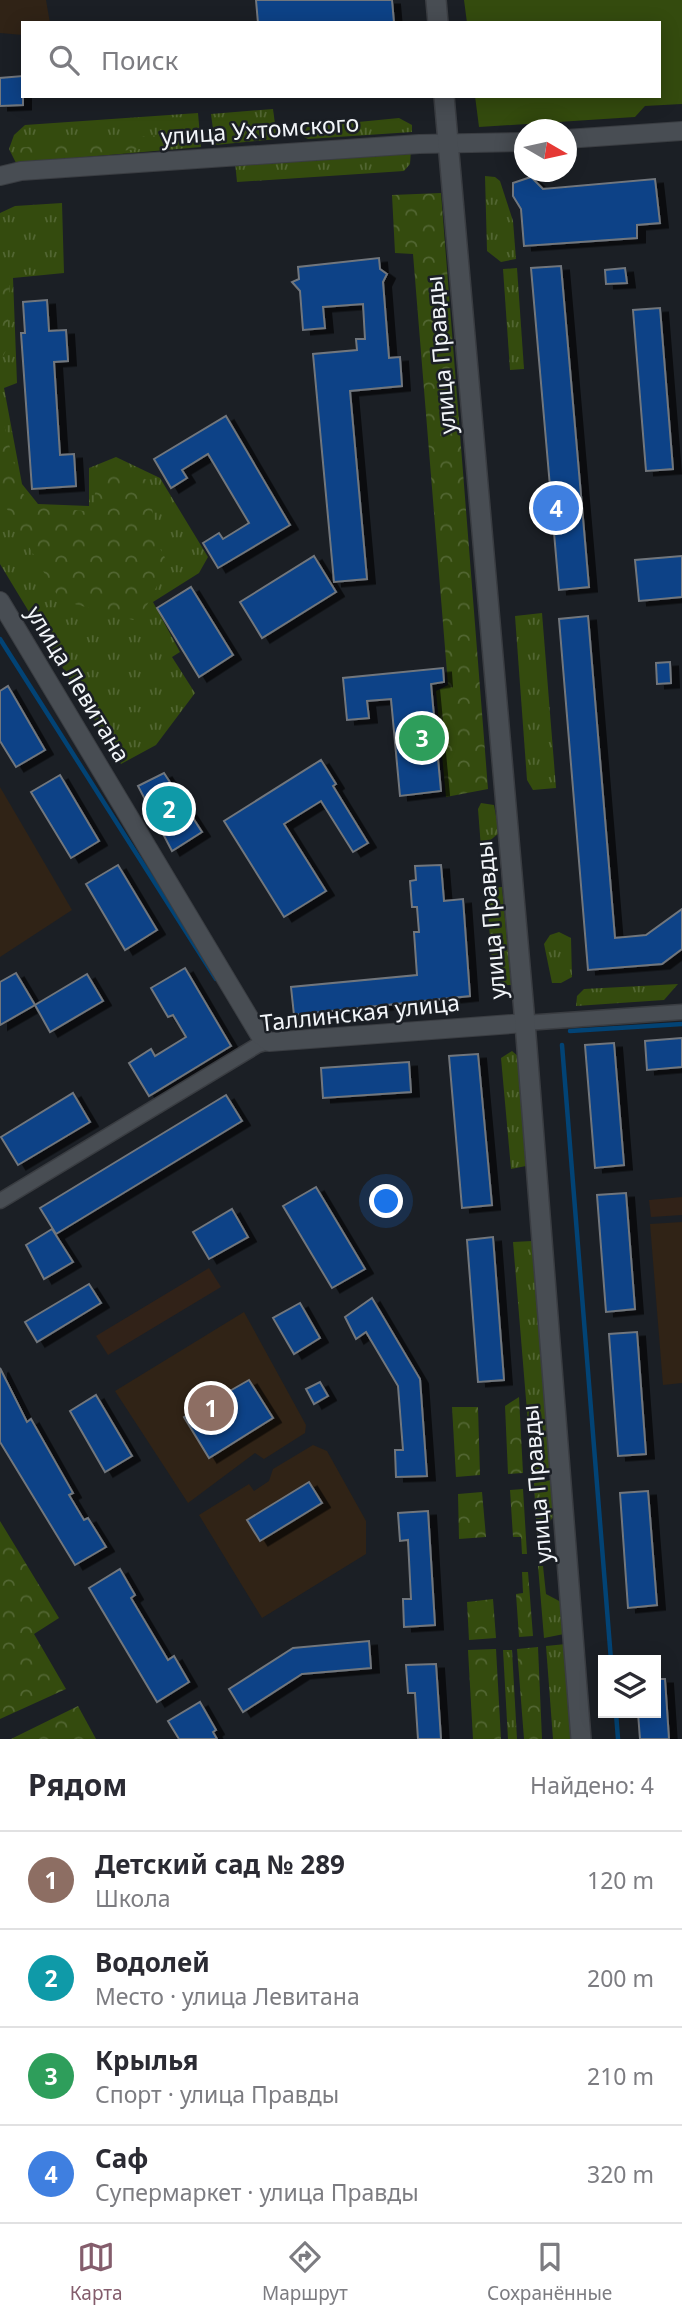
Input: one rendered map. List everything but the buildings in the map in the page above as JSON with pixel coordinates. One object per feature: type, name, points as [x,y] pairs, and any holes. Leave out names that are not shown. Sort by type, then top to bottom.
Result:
[{"type":"main road","points":[[436,0],[438,21]]},
{"type":"main road","name":"улица Правды","points":[[444,98],[525,1023],[582,1739]]},
{"type":"street","points":[[577,138],[682,131]]},
{"type":"street","name":"улица Ухтомского","points":[[0,176],[21,171],[71,167],[514,142]]},
{"type":"street","name":"улица Левитана","points":[[0,601],[244,1010],[259,1034],[269,1042]]},
{"type":"street","name":"Таллинская улица","points":[[0,1200],[258,1045],[269,1042],[682,1012]]},
{"type":"shaded area","points":[[0,0],[46,0],[50,21],[21,21],[21,35],[0,33]]},
{"type":"shaded area","points":[[0,787],[72,910],[0,957]]},
{"type":"shaded area","points":[[682,1197],[682,1215],[651,1217],[649,1200]]},
{"type":"shaded area","points":[[682,1222],[682,1383],[663,1385],[650,1224]]},
{"type":"shaded area","points":[[209,1268],[221,1287],[108,1355],[96,1336]]},
{"type":"shaded area","points":[[244,1312],[306,1425],[305,1433],[264,1459],[255,1453],[188,1503],[115,1391]]},
{"type":"shaded area","points":[[313,1445],[327,1451],[366,1521],[366,1554],[262,1618],[199,1515],[249,1484],[254,1491],[269,1481],[273,1469]]},
{"type":"green space","points":[[464,0],[682,0],[682,104],[645,106],[635,117],[577,121],[514,119],[514,125],[479,127],[475,98],[661,98],[661,21],[467,21]]},
{"type":"green space","points":[[273,109],[277,139],[215,145],[211,114]]},
{"type":"green space","points":[[198,113],[201,147],[16,163],[9,149],[14,135],[25,125]]},
{"type":"green space","points":[[399,118],[412,125],[412,132],[308,139],[302,136],[307,127]]},
{"type":"green space","points":[[194,132],[195,144],[20,160],[15,148]]},
{"type":"green space","points":[[411,150],[410,164],[404,171],[237,182],[235,162]]},
{"type":"green space","points":[[485,176],[495,177],[500,181],[513,221],[516,259],[501,262],[487,251]]},
{"type":"green space","points":[[441,193],[488,789],[446,797],[436,691],[448,685],[413,254],[395,253],[392,195]]},
{"type":"green space","points":[[62,203],[64,273],[13,278],[17,383],[4,388],[22,484],[38,504],[89,506],[89,468],[116,457],[160,478],[208,557],[199,573],[153,602],[180,652],[172,657],[195,693],[156,745],[121,764],[0,564],[0,213],[15,206]]},
{"type":"green space","points":[[517,268],[524,369],[510,370],[503,269]]},
{"type":"green space","points":[[0,270],[10,272],[7,349],[0,361]]},
{"type":"green space","points":[[0,419],[4,424],[21,492],[37,506],[93,512],[97,474],[111,463],[149,481],[156,541],[169,565],[145,608],[133,620],[60,600],[0,497]]},
{"type":"green space","points":[[542,613],[556,788],[533,790],[527,780],[515,616]]},
{"type":"green space","points":[[481,803],[494,805],[499,833],[481,848],[478,809]]},
{"type":"green space","points":[[502,887],[511,985],[494,985],[486,888]]},
{"type":"green space","points":[[559,932],[571,938],[572,977],[561,983],[552,983],[544,944],[550,935]]},
{"type":"green space","points":[[678,984],[664,1000],[576,1006],[577,996],[584,989]]},
{"type":"green space","points":[[512,1051],[520,1058],[526,1166],[511,1169],[501,1058]]},
{"type":"green space","points":[[532,1241],[553,1469],[532,1472],[513,1242]]},
{"type":"green space","points":[[519,1397],[523,1473],[508,1474],[505,1406]]},
{"type":"green space","points":[[452,1407],[478,1407],[480,1475],[456,1477]]},
{"type":"green space","points":[[552,1480],[555,1515],[541,1532],[543,1552],[538,1553],[534,1483]]},
{"type":"green space","points":[[523,1489],[527,1554],[522,1554],[521,1537],[513,1537],[510,1490]]},
{"type":"green space","points":[[482,1492],[486,1537],[459,1539],[458,1494]]},
{"type":"green space","points":[[0,1521],[59,1618],[34,1634],[66,1689],[0,1719]]},
{"type":"green space","points":[[538,1566],[543,1566],[546,1594],[561,1602],[564,1634],[544,1638]]},
{"type":"green space","points":[[522,1572],[528,1572],[533,1636],[519,1637],[516,1594],[523,1593]]},
{"type":"green space","points":[[493,1599],[496,1638],[469,1640],[467,1602]]},
{"type":"green space","points":[[566,1644],[573,1739],[553,1739],[546,1646]]},
{"type":"green space","points":[[538,1647],[542,1739],[524,1739],[517,1649]]},
{"type":"green space","points":[[496,1649],[501,1739],[473,1739],[468,1650]]},
{"type":"green space","points":[[503,1650],[512,1650],[517,1739],[508,1739]]},
{"type":"green space","points":[[78,1706],[96,1739],[11,1739]]},
{"type":"waterway","points":[[0,639],[216,979]]},
{"type":"waterway","points":[[570,1031],[682,1024]]},
{"type":"waterway","points":[[562,1045],[611,1655]]},
{"type":"waterway","points":[[616,1718],[618,1739]]},
{"type":"place","name":"Саф","points":[[556,508]]},
{"type":"place","name":"Крылья","points":[[422,738]]},
{"type":"place","name":"Водолей","points":[[169,809]]},
{"type":"place","name":"Детский сад № 289","points":[[211,1408]]}]
